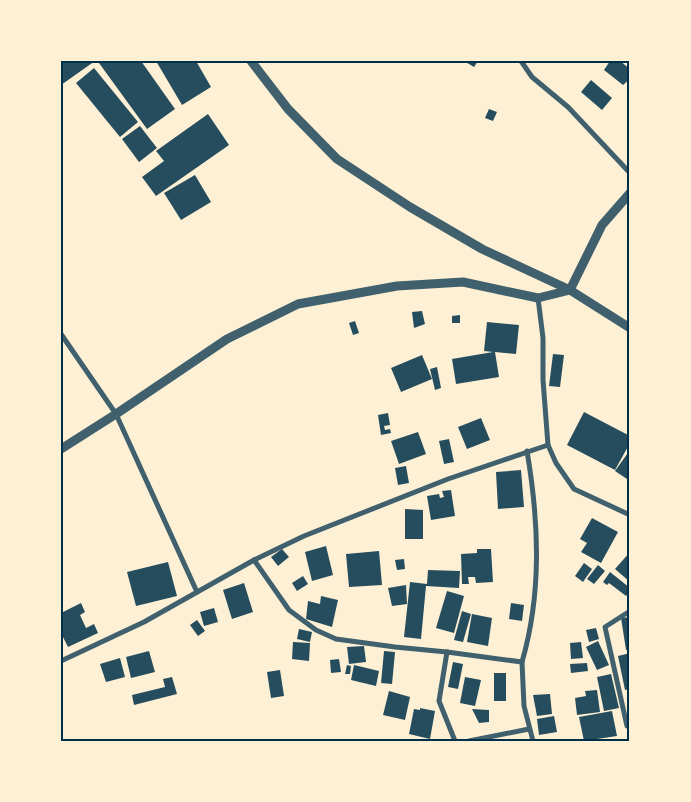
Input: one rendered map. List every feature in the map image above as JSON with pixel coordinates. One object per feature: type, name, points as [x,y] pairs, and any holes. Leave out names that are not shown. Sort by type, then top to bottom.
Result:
[{"type":"street","points":[[251,61],[288,109],[337,159],[410,207],[482,249],[570,290],[630,328]]},
{"type":"street","points":[[521,61],[532,77],[568,107],[630,173]]},
{"type":"street","points":[[61,449],[227,339],[298,304],[397,286],[463,282],[538,298],[570,290],[602,225],[630,193]]},
{"type":"street","points":[[538,298],[544,338],[543,380],[548,445],[556,463],[574,488],[630,515]]},
{"type":"street","points":[[61,334],[116,414],[197,592]]},
{"type":"street","points":[[61,661],[144,622],[254,560],[304,536],[448,479],[548,445]]},
{"type":"street","points":[[527,451],[533,487],[538,542],[535,605],[522,662],[524,706],[532,741]]},
{"type":"street","points":[[254,560],[289,610],[316,630],[336,639],[522,662]]},
{"type":"street","points":[[627,726],[605,627],[630,611]]},
{"type":"street","points":[[447,652],[439,701],[455,741]]},
{"type":"street","points":[[469,741],[530,729]]},
{"type":"building","points":[[61,61],[95,61],[61,85]]},
{"type":"building","points":[[101,61],[141,61],[175,109],[147,129],[99,63]]},
{"type":"building","points":[[156,61],[196,61],[211,87],[182,105]]},
{"type":"building","points":[[464,61],[478,61],[474,67]]},
{"type":"building","points":[[610,61],[620,61],[630,69],[630,79],[623,85],[604,70]]},
{"type":"building","points":[[94,68],[138,122],[120,137],[76,83]]},
{"type":"building","points":[[591,80],[612,98],[602,110],[581,92]]},
{"type":"building","points":[[489,109],[497,112],[493,121],[485,118]]},
{"type":"building","points":[[208,114],[229,145],[156,196],[142,177],[164,161],[156,151]]},
{"type":"building","points":[[140,126],[157,148],[139,162],[122,139]]},
{"type":"building","points":[[195,175],[211,202],[181,220],[164,193]]},
{"type":"building","points":[[422,311],[425,324],[414,328],[412,312]]},
{"type":"building","points":[[460,315],[460,323],[452,323],[452,316]]},
{"type":"building","points":[[355,321],[359,333],[353,335],[349,323]]},
{"type":"building","points":[[487,322],[519,325],[516,354],[495,352],[499,377],[456,384],[452,359],[493,352],[484,351]]},
{"type":"building","points":[[553,354],[564,355],[560,387],[549,386]]},
{"type":"building","points":[[422,355],[432,379],[401,392],[391,368]]},
{"type":"building","points":[[437,367],[441,388],[435,390],[430,369]]},
{"type":"building","points":[[584,412],[630,436],[630,443],[615,470],[567,445]]},
{"type":"building","points":[[388,413],[390,425],[384,426],[385,430],[390,429],[391,433],[381,435],[378,415]]},
{"type":"building","points":[[481,418],[490,440],[467,449],[458,427]]},
{"type":"building","points":[[418,432],[426,454],[399,464],[391,441]]},
{"type":"building","points":[[449,439],[454,462],[444,464],[439,441]]},
{"type":"building","points":[[630,450],[630,481],[615,471]]},
{"type":"building","points":[[406,466],[409,483],[398,485],[395,468]]},
{"type":"building","points":[[521,470],[524,507],[498,509],[496,472]]},
{"type":"building","points":[[451,490],[455,516],[431,520],[427,496],[439,494],[440,498],[444,497],[442,491]]},
{"type":"building","points":[[405,509],[423,510],[423,539],[405,539]]},
{"type":"building","points":[[592,518],[618,532],[601,563],[581,552],[587,543],[580,539]]},
{"type":"building","points":[[326,546],[333,575],[312,581],[305,552]]},
{"type":"building","points":[[282,549],[289,557],[278,566],[271,557]]},
{"type":"building","points":[[477,549],[491,549],[493,582],[476,583],[475,577],[468,577],[469,584],[462,584],[461,554],[477,553]]},
{"type":"building","points":[[379,551],[382,585],[349,587],[346,554]]},
{"type":"building","points":[[630,552],[630,582],[615,569]]},
{"type":"building","points":[[404,559],[405,569],[397,570],[395,560]]},
{"type":"building","points":[[168,562],[177,596],[136,606],[127,572]]},
{"type":"building","points":[[584,563],[592,569],[583,582],[575,576]]},
{"type":"building","points":[[598,565],[605,571],[594,584],[587,579]]},
{"type":"building","points":[[428,570],[460,571],[459,588],[426,586],[421,639],[404,637],[410,582],[427,584]]},
{"type":"building","points":[[610,572],[630,588],[626,596],[609,583],[607,585],[603,582]]},
{"type":"building","points":[[303,576],[308,584],[297,591],[292,583]]},
{"type":"building","points":[[244,583],[253,612],[232,619],[223,590]]},
{"type":"building","points":[[406,585],[407,604],[392,606],[388,588]]},
{"type":"building","points":[[447,591],[464,596],[454,633],[436,628]]},
{"type":"building","points":[[321,596],[338,600],[332,627],[306,619],[308,601],[320,604]]},
{"type":"building","points":[[81,603],[85,612],[80,615],[86,628],[94,624],[98,633],[68,647],[61,633],[61,613]]},
{"type":"building","points":[[511,603],[524,605],[522,621],[509,619]]},
{"type":"building","points":[[214,608],[218,622],[204,626],[200,612]]},
{"type":"building","points":[[462,611],[471,614],[463,642],[454,640]]},
{"type":"building","points":[[472,614],[492,618],[488,646],[467,642]]},
{"type":"building","points":[[630,617],[630,650],[626,650],[621,618]]},
{"type":"building","points":[[197,620],[205,631],[198,636],[190,625]]},
{"type":"building","points":[[596,628],[599,639],[589,642],[586,630]]},
{"type":"building","points":[[299,629],[312,632],[310,642],[297,639]]},
{"type":"building","points":[[598,641],[609,665],[597,670],[586,647]]},
{"type":"building","points":[[293,642],[310,643],[309,661],[292,659]]},
{"type":"building","points":[[581,642],[583,658],[571,659],[570,643]]},
{"type":"building","points":[[364,646],[366,662],[349,664],[347,647]]},
{"type":"building","points":[[149,651],[155,672],[131,678],[126,657]]},
{"type":"building","points":[[384,651],[395,652],[392,684],[381,683]]},
{"type":"building","points":[[630,653],[630,689],[625,690],[618,656]]},
{"type":"building","points":[[120,658],[125,677],[106,682],[100,664]]},
{"type":"building","points":[[339,659],[341,672],[331,673],[330,660]]},
{"type":"building","points":[[453,662],[463,664],[458,689],[448,687]]},
{"type":"building","points":[[587,663],[588,671],[571,673],[570,664]]},
{"type":"building","points":[[347,665],[351,666],[350,674],[345,674]]},
{"type":"building","points":[[354,665],[379,671],[376,686],[351,680]]},
{"type":"building","points":[[280,670],[284,696],[271,698],[267,672]]},
{"type":"building","points":[[494,673],[506,673],[506,701],[494,701]]},
{"type":"building","points":[[611,674],[619,708],[604,711],[597,677]]},
{"type":"building","points":[[172,677],[177,694],[134,705],[132,695],[165,687],[163,679]]},
{"type":"building","points":[[465,677],[481,680],[475,706],[460,703]]},
{"type":"building","points":[[597,690],[600,712],[577,715],[575,698],[586,696],[585,691]]},
{"type":"building","points":[[389,691],[410,697],[405,720],[383,715]]},
{"type":"building","points":[[550,694],[552,714],[537,716],[533,695]]},
{"type":"building","points":[[420,708],[435,711],[430,739],[409,734],[414,709],[420,710]]},
{"type":"building","points":[[472,709],[489,710],[489,722],[479,723]]},
{"type":"building","points":[[612,711],[617,736],[584,741],[579,717]]},
{"type":"building","points":[[554,716],[557,732],[539,735],[537,719]]}]
